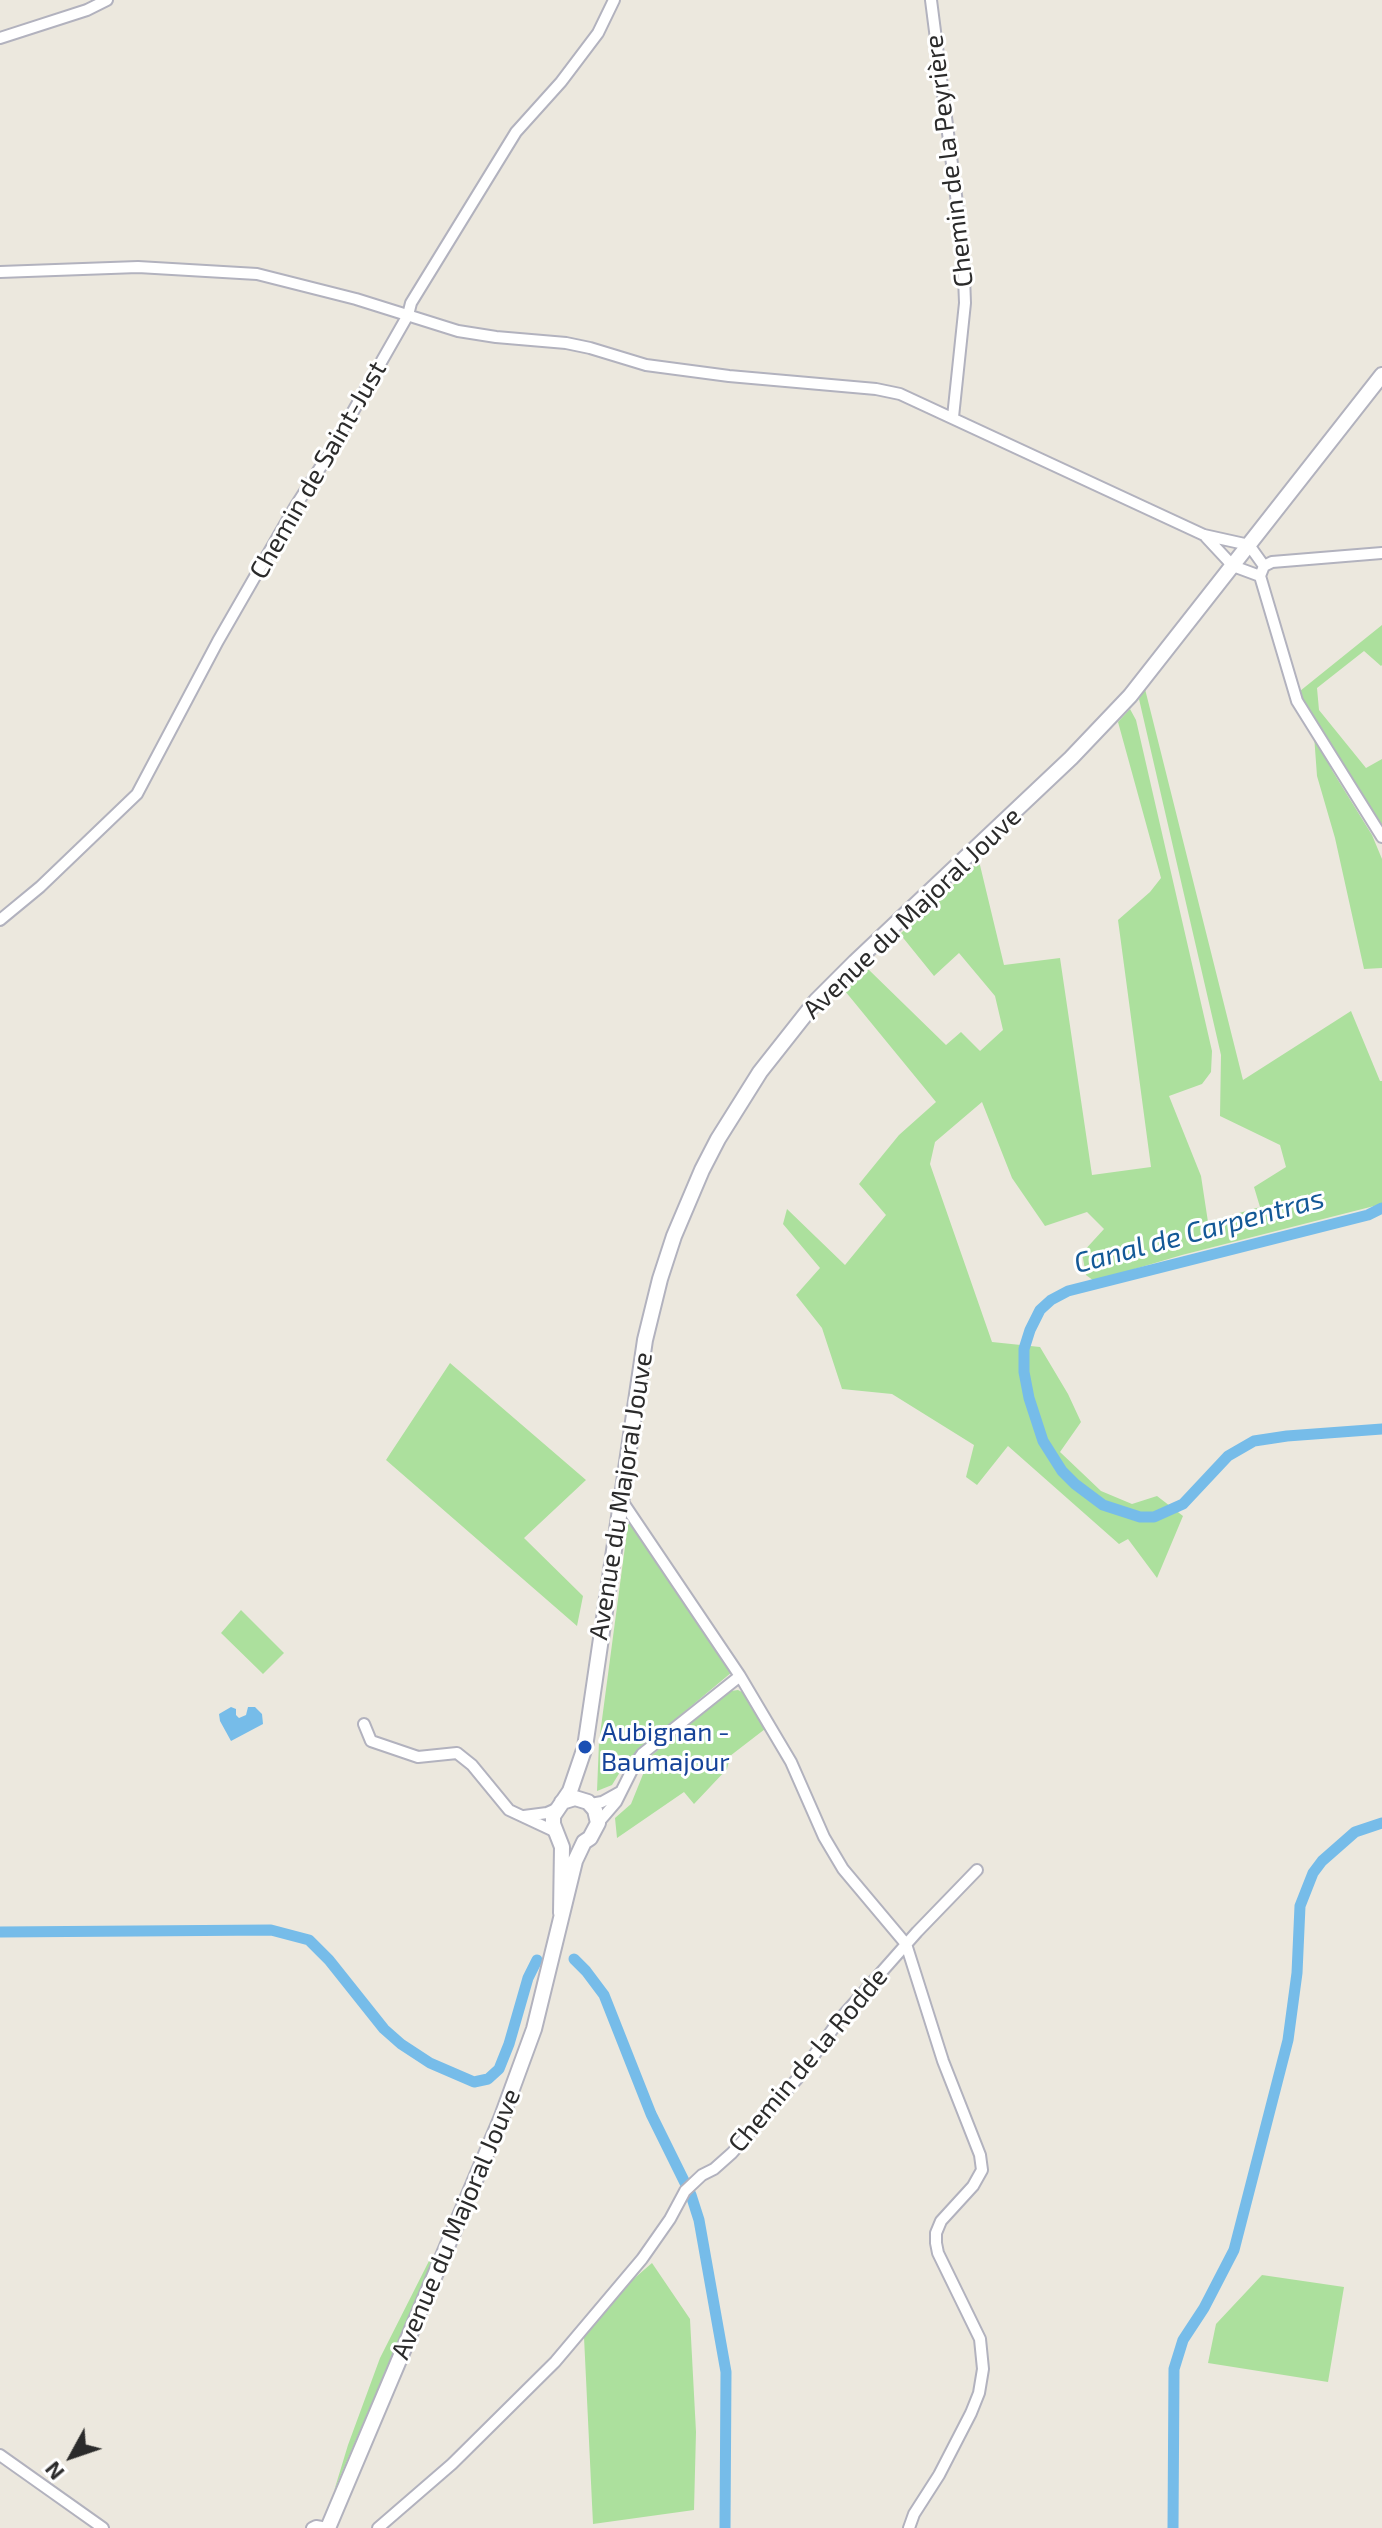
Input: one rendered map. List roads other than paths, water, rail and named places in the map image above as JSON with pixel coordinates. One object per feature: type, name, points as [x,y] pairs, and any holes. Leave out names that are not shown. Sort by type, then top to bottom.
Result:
[{"type":"main road","name":"Avenue du Majoral Jouve","points":[[561,1913],[563,1858],[553,1816],[576,1776],[585,1747],[645,1340],[667,1256],[702,1170],[737,1106],[816,1001],[1089,740],[1130,696],[1382,375]]},
{"type":"main road","name":"Avenue du Majoral Jouve","points":[[328,2528],[524,2061],[542,2001],[575,1861],[598,1823],[589,1803],[585,1747]]},
{"type":"main road","points":[[559,1806],[575,1798],[589,1803]]},
{"type":"main road","points":[[558,1834],[575,1843],[584,1842]]},
{"type":"street","points":[[0,38],[87,10],[107,0]]},
{"type":"street","name":"Chemin de Saint-Just","points":[[0,920],[137,794],[253,580],[408,315],[411,303],[516,132],[561,82],[598,33],[614,0]]},
{"type":"street","name":"Chemin de la Peyrière","points":[[931,0],[963,250],[965,303],[953,417]]},
{"type":"street","points":[[0,272],[138,267],[257,274],[458,331],[590,348],[646,365],[900,394],[1204,535],[1248,548],[1262,571],[1297,701],[1382,837]]},
{"type":"street","points":[[1204,535],[1233,566],[1262,571]]},
{"type":"street","points":[[1262,571],[1272,562],[1382,553]]},
{"type":"street","points":[[620,1498],[740,1676],[791,1762],[824,1837],[843,1869],[906,1944],[926,2013],[980,2155],[982,2170],[973,2186],[941,2221],[936,2233],[938,2253],[980,2339],[983,2369],[979,2393],[909,2528]]},
{"type":"street","points":[[598,1823],[622,1791],[642,1754],[740,1676]]},
{"type":"street","points":[[364,1724],[371,1741],[418,1757],[457,1753],[472,1765],[509,1810],[558,1834]]},
{"type":"street","points":[[589,1803],[602,1802],[622,1791]]},
{"type":"street","points":[[522,1816],[536,1815],[559,1806]]},
{"type":"street","name":"Chemin de la Rodde","points":[[378,2528],[452,2464],[555,2362],[642,2259],[689,2187],[732,2153],[797,2079],[840,2019],[977,1870]]},
{"type":"street","points":[[0,2455],[103,2528]]},
{"type":"street","points":[[312,2528],[328,2528]]},
{"type":"water","points":[[231,1707],[236,1709],[239,1718],[246,1715],[248,1707],[255,1707],[262,1714],[263,1724],[231,1741],[219,1714]]},
{"type":"waterway","name":"Canal de Carpentras","points":[[1382,1208],[1368,1215],[1068,1291],[1040,1310],[1024,1349],[1029,1398],[1043,1441],[1062,1471],[1103,1505],[1140,1517],[1154,1517],[1183,1504],[1228,1456],[1254,1441],[1382,1429]]},
{"type":"waterway","name":"Canal de Carpentras","points":[[1173,2528],[1174,2369],[1183,2340],[1204,2308],[1234,2250],[1288,2040],[1297,1973],[1300,1906],[1313,1873],[1322,1861],[1355,1832],[1382,1823]]},
{"type":"waterway","name":"Canal de Carpentras","points":[[0,1932],[271,1930],[309,1940],[329,1960],[384,2029],[401,2044],[430,2063],[474,2082],[488,2079],[499,2069],[528,1978],[537,1960]]},
{"type":"waterway","name":"Canal de Carpentras","points":[[574,1959],[604,1995],[651,2114],[691,2195],[699,2220],[726,2372],[725,2528]]},
{"type":"place","name":"Aubignan - Baumajour","points":[[585,1747]]}]
